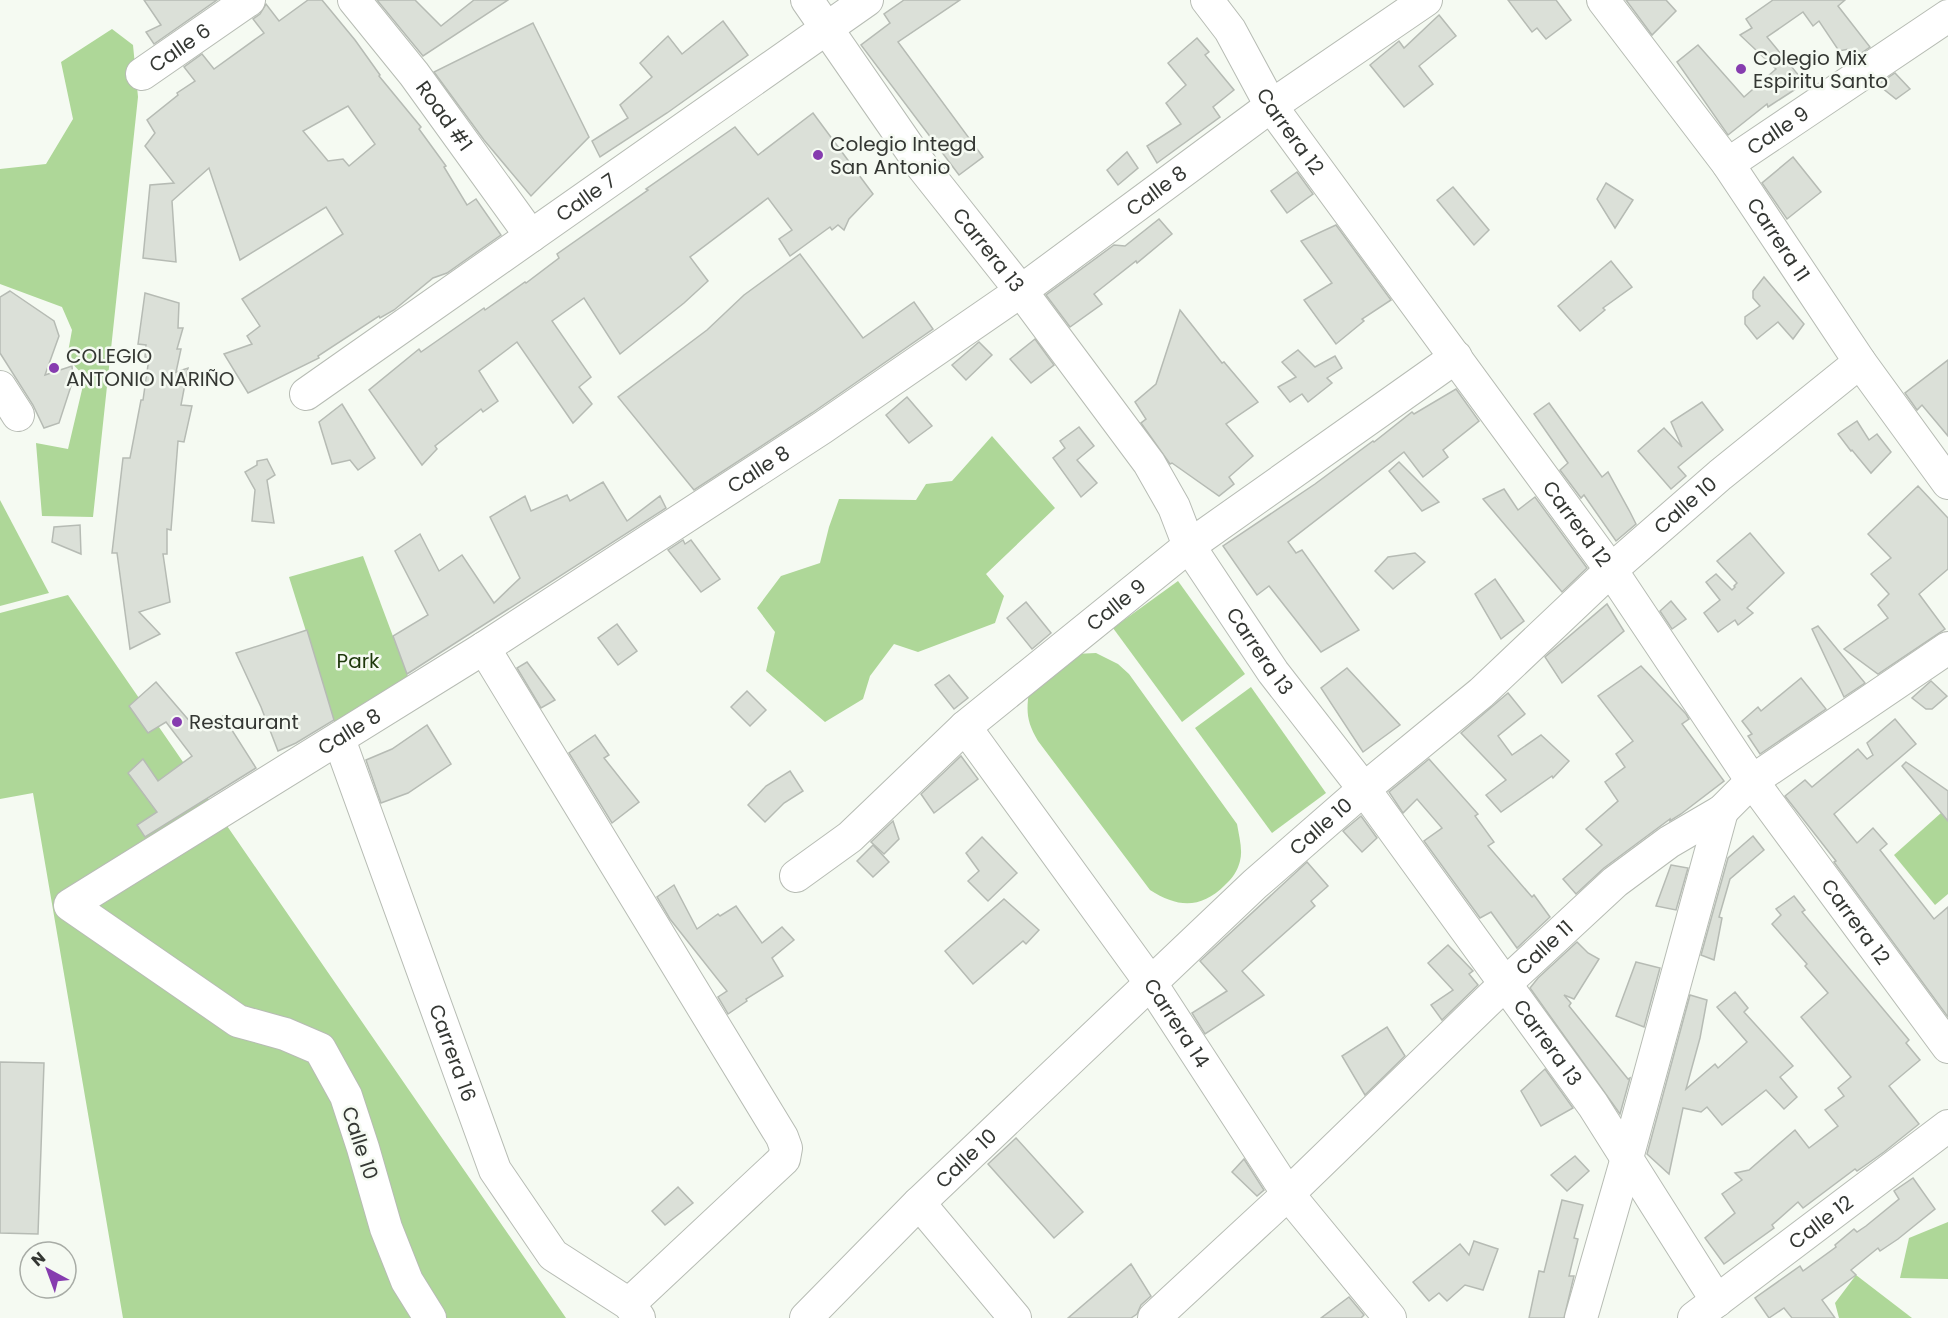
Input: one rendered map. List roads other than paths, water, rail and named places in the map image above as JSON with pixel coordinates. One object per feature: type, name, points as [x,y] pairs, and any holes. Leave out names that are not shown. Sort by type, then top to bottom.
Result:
[{"type":"street","name":"Calle 6","points":[[142,74],[249,0]]},
{"type":"street","name":"Road #1","points":[[354,0],[414,74],[531,236]]},
{"type":"street","name":"Carrera 13","points":[[807,0],[828,27],[921,165],[1021,291],[1149,463],[1174,507],[1189,546],[1273,672],[1364,789],[1593,1105],[1627,1158],[1705,1309]]},
{"type":"street","name":"Calle 7","points":[[306,394],[867,0]]},
{"type":"street","name":"Carrera 12","points":[[1207,0],[1230,30],[1271,106],[1611,570],[1752,781],[1948,1047]]},
{"type":"street","name":"Calle 8","points":[[70,905],[484,648],[812,434],[1021,291],[1271,106],[1426,0]]},
{"type":"street","name":"Carrera 11","points":[[1603,0],[1728,164],[1860,362],[1948,483]]},
{"type":"street","name":"Calle 9","points":[[1728,164],[1948,16]]},
{"type":"street","name":"Calle 9","points":[[796,876],[850,837],[965,728],[1189,546],[1456,357]]},
{"type":"street","name":"Calle 10","points":[[806,1318],[919,1203],[1255,884],[1364,789],[1481,693],[1611,570],[1720,475],[1860,362]]},
{"type":"street","points":[[0,387],[18,415]]},
{"type":"street","points":[[484,648],[782,1137],[786,1148],[784,1159],[634,1311]]},
{"type":"street","name":"Calle 11","points":[[1154,1318],[1288,1194],[1615,882],[1669,842],[1722,812],[1752,781],[1948,648]]},
{"type":"street","name":"Carrera 14","points":[[965,728],[1150,982],[1288,1194],[1390,1318]]},
{"type":"street","name":"Carrera 16","points":[[339,739],[495,1170],[553,1256],[634,1311]]},
{"type":"street","points":[[1581,1318],[1722,812]]},
{"type":"street","name":"Calle 10","points":[[70,905],[238,1021],[285,1034],[320,1049],[346,1096],[386,1228],[407,1281],[430,1318]]},
{"type":"street","name":"Calle 12","points":[[1705,1309],[1948,1126]]},
{"type":"street","points":[[919,1203],[1015,1318]]},
{"type":"place","name":"Colegio Mix Espiritu Santo","points":[[1741,69]]},
{"type":"place","name":"Colegio Integd San Antonio","points":[[818,155]]},
{"type":"place","name":"COLEGIO ANTONIO NARIÑO","points":[[54,368]]},
{"type":"place","name":"Restaurant","points":[[177,722]]},
{"type":"park label","name":"Park","points":[[358,661]]}]
